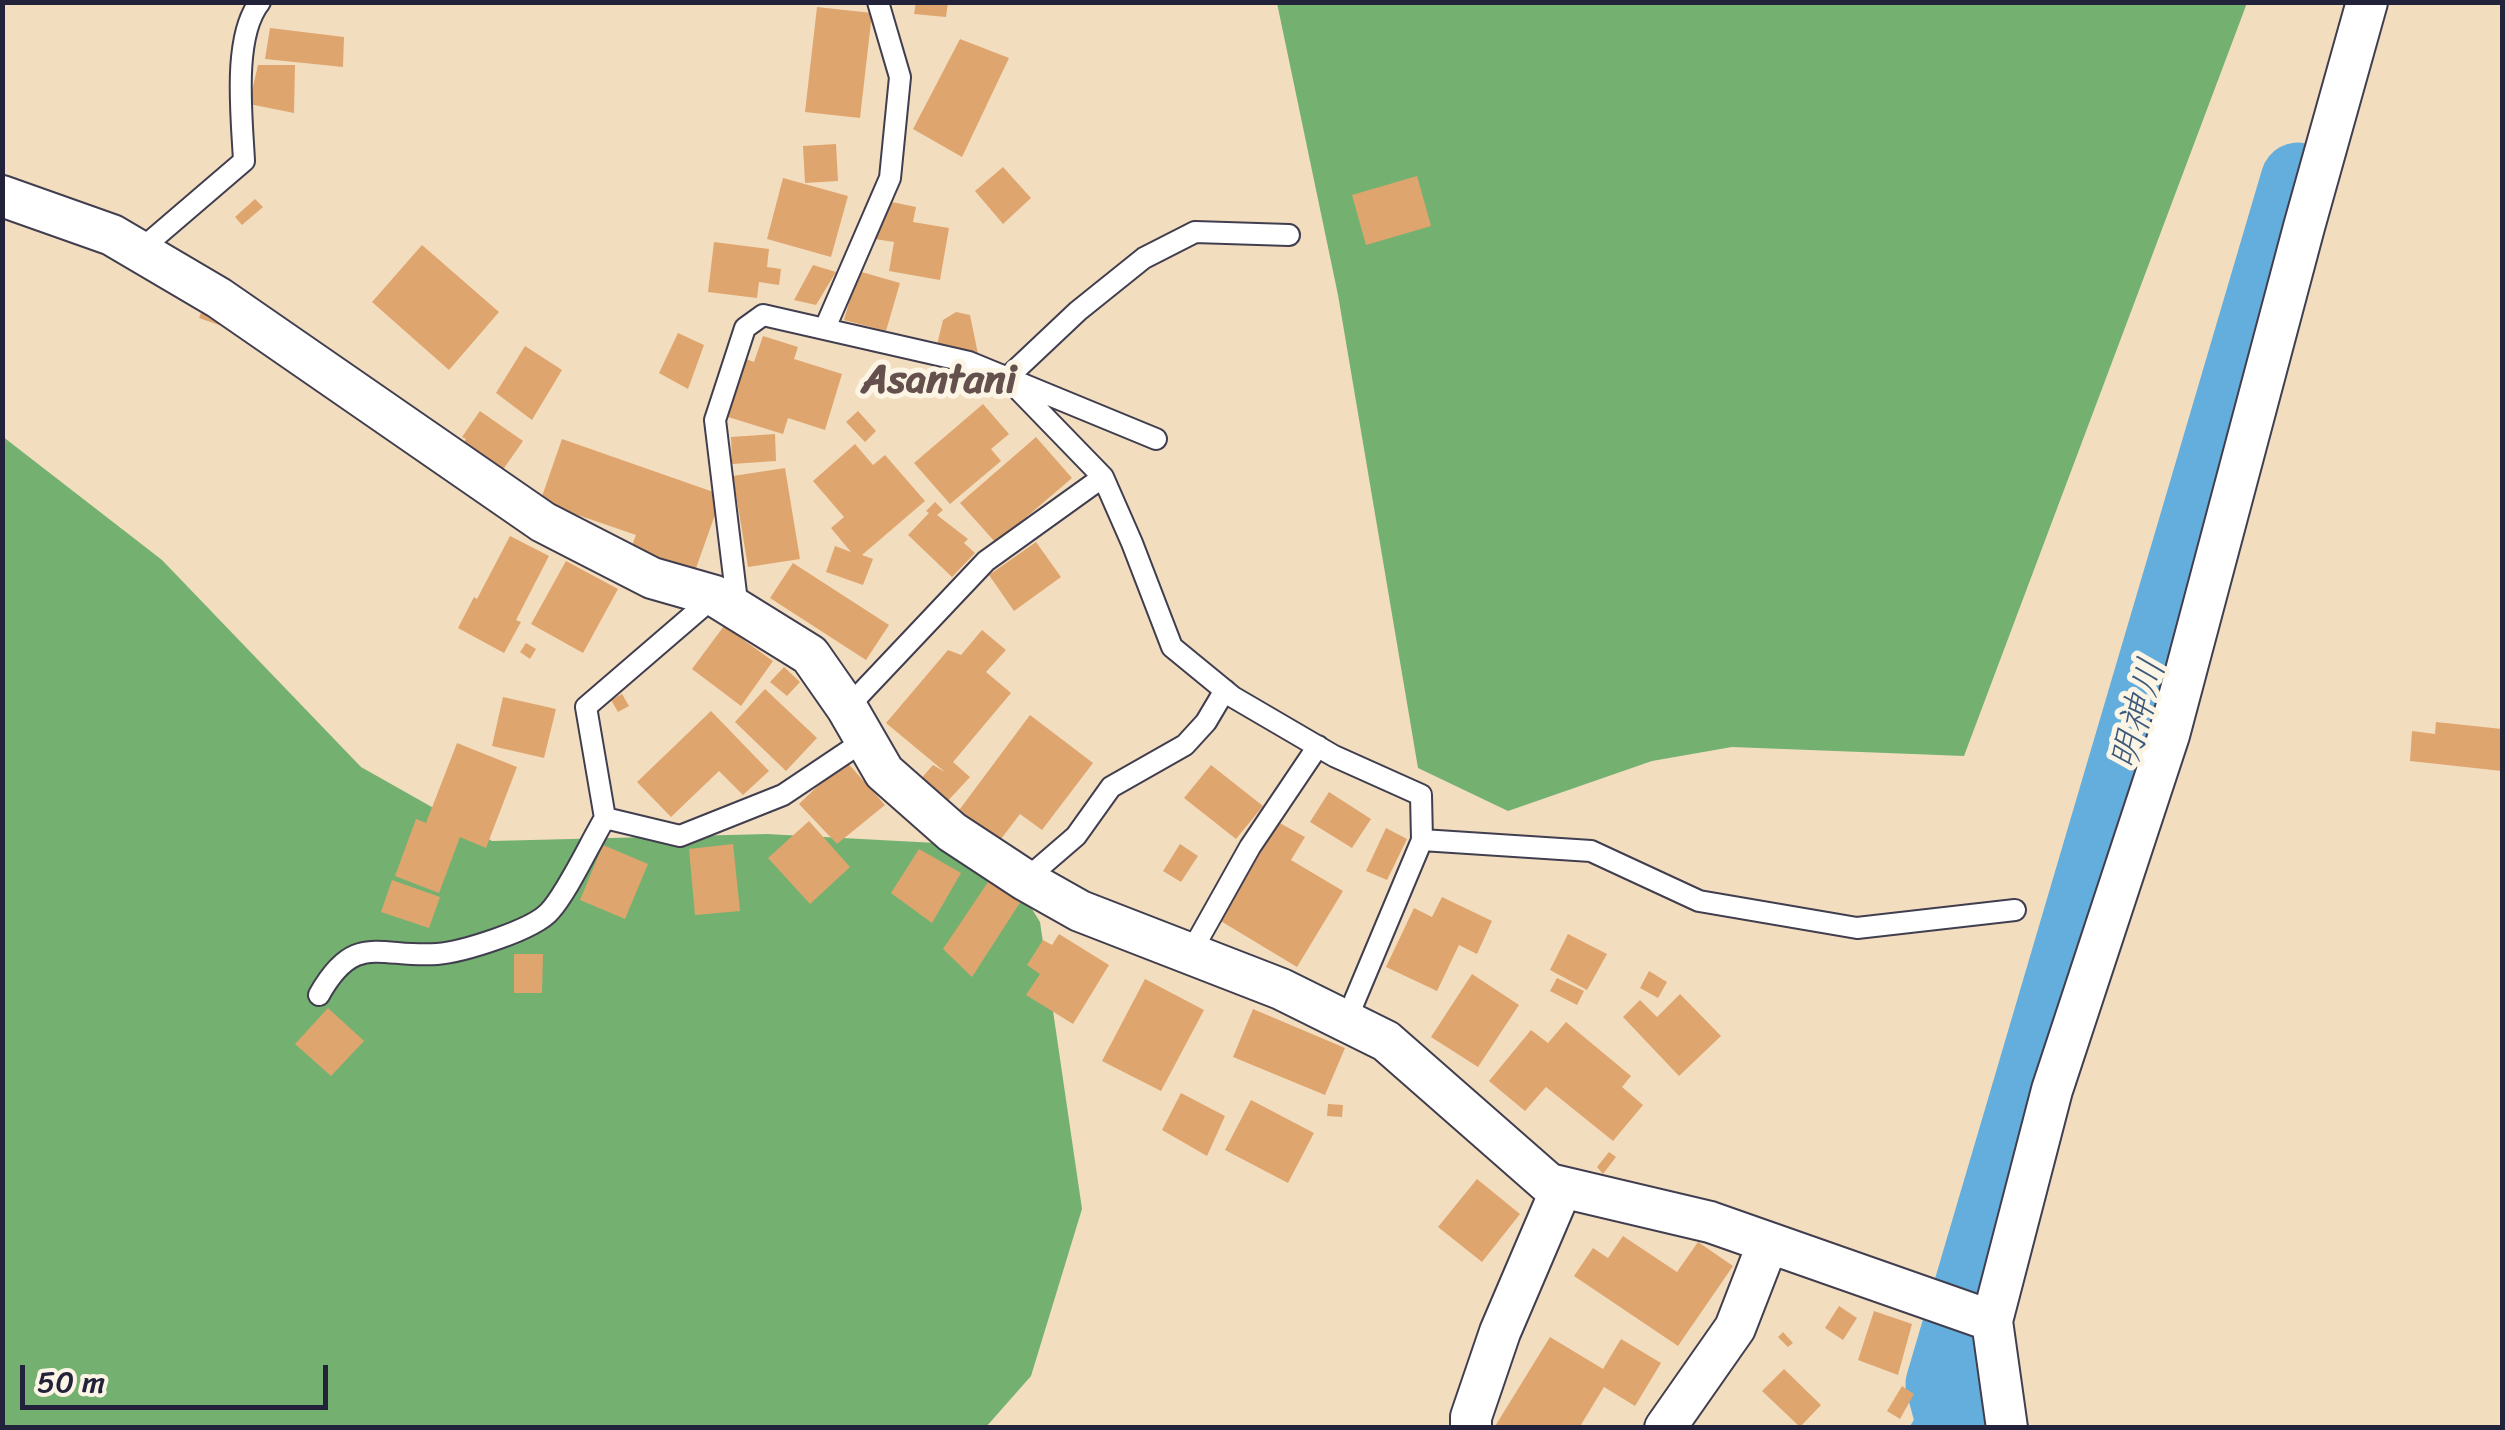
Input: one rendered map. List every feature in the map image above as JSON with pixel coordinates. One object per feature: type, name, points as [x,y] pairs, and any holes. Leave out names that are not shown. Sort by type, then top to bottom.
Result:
[{"type":"street","points":[[2006,1428],[1991,1320],[2052,1090],[2169,734],[2368,2]]},
{"type":"street","points":[[2,196],[112,234],[218,298],[543,522],[652,578],[726,603],[810,655],[884,772],[952,832],[1080,910],[1282,988],[1386,1041],[1548,1184],[1710,1222],[1991,1320]]},
{"type":"street","points":[[1472,1428],[1471,1417],[1500,1332],[1562,1187]]},
{"type":"street","points":[[1665,1428],[1734,1328],[1768,1244]]},
{"type":"lane","points":[[139,251],[244,161],[240,88],[249,16],[260,2]]},
{"type":"lane","points":[[825,328],[890,178],[900,77],[878,2]]},
{"type":"lane","points":[[1007,378],[1078,310],[1144,258],[1196,232],[1289,235]]},
{"type":"lane","points":[[319,996],[333,970],[369,949],[438,954],[518,932],[550,912],[605,818],[586,707],[726,603],[715,420],[745,328],[763,316],[968,362],[1156,439]]},
{"type":"lane","points":[[1007,378],[1103,477],[1172,647],[1225,690],[1318,746],[1420,795],[1422,840],[1346,1022]]},
{"type":"lane","points":[[605,818],[680,836],[783,796],[856,724],[986,561],[1103,477]]},
{"type":"lane","points":[[1026,880],[1076,836],[1111,786],[1185,746],[1206,722],[1225,690]]},
{"type":"lane","points":[[1190,954],[1250,847],[1318,746]]},
{"type":"lane","points":[[1422,840],[1590,851],[1699,901],[1856,928],[2016,910]]},
{"type":"green space","points":[[1277,3],[2247,3],[1964,756],[1732,747],[1652,761],[1508,811],[1418,768],[1338,295]]},
{"type":"green space","points":[[2,436],[162,560],[361,767],[492,841],[767,834],[993,846],[1040,922],[1082,1209],[1031,1376],[986,1427],[3,1427]]},
{"type":"building","points":[[916,2],[948,2],[946,17],[914,14]]},
{"type":"building","points":[[817,7],[872,13],[860,118],[805,112]]},
{"type":"building","points":[[270,28],[344,37],[343,67],[265,59]]},
{"type":"building","points":[[960,39],[1009,58],[962,157],[913,129]]},
{"type":"building","points":[[258,65],[295,65],[294,113],[249,104]]},
{"type":"building","points":[[836,144],[838,181],[805,183],[803,146]]},
{"type":"building","points":[[1003,167],[1031,198],[1003,224],[975,191]]},
{"type":"building","points":[[1417,176],[1431,226],[1366,245],[1352,195]]},
{"type":"building","points":[[783,178],[848,196],[831,257],[767,239]]},
{"type":"building","points":[[255,199],[263,207],[242,225],[235,217]]},
{"type":"building","points":[[882,200],[916,207],[913,222],[949,228],[940,280],[889,271],[894,242],[875,239]]},
{"type":"building","points":[[714,242],[769,249],[767,267],[781,269],[779,285],[759,282],[757,298],[708,292]]},
{"type":"building","points":[[422,245],[499,312],[449,370],[372,302]]},
{"type":"building","points":[[813,265],[836,272],[816,305],[794,300]]},
{"type":"building","points":[[858,271],[900,283],[886,331],[844,320]]},
{"type":"building","points":[[203,308],[223,315],[219,325],[199,318]]},
{"type":"building","points":[[956,312],[970,315],[978,354],[937,345],[943,320]]},
{"type":"building","points":[[678,333],[704,345],[688,389],[659,373]]},
{"type":"building","points":[[763,336],[798,347],[794,359],[842,374],[825,430],[788,418],[783,434],[728,417],[746,359],[754,362]]},
{"type":"building","points":[[525,346],[562,370],[532,420],[496,393]]},
{"type":"building","points":[[983,404],[1009,434],[991,449],[1001,461],[950,504],[914,463]]},
{"type":"building","points":[[480,411],[523,441],[502,471],[463,443],[466,439],[462,437]]},
{"type":"building","points":[[858,411],[876,431],[865,442],[846,422]]},
{"type":"building","points":[[775,434],[776,461],[732,464],[731,437]]},
{"type":"building","points":[[1036,437],[1072,478],[996,543],[960,503]]},
{"type":"building","points":[[562,439],[722,495],[695,571],[631,548],[636,535],[540,502]]},
{"type":"building","points":[[855,444],[873,465],[885,455],[925,501],[862,555],[873,559],[863,585],[826,572],[835,546],[851,552],[831,528],[844,517],[813,481]]},
{"type":"building","points":[[785,468],[800,559],[748,567],[733,476]]},
{"type":"building","points":[[935,502],[943,510],[937,515],[968,539],[964,543],[975,553],[952,577],[908,535]]},
{"type":"building","points":[[510,536],[549,556],[516,620],[521,622],[504,653],[458,628]]},
{"type":"building","points":[[1036,542],[1061,577],[1014,611],[989,575]]},
{"type":"building","points":[[566,561],[618,589],[583,653],[531,624]]},
{"type":"building","points":[[793,563],[889,625],[866,660],[770,598]]},
{"type":"building","points":[[724,626],[773,661],[741,706],[692,669]]},
{"type":"building","points":[[982,630],[1006,650],[986,672],[1011,693],[953,762],[970,777],[943,806],[918,782],[933,765],[945,772],[886,723],[948,650],[961,655]]},
{"type":"building","points":[[526,643],[536,649],[530,659],[520,652]]},
{"type":"building","points":[[784,667],[800,682],[787,696],[770,682]]},
{"type":"building","points":[[765,689],[817,738],[786,771],[735,722]]},
{"type":"building","points":[[622,694],[629,706],[618,712],[611,700]]},
{"type":"building","points":[[503,697],[556,709],[544,758],[492,746]]},
{"type":"building","points":[[711,711],[769,771],[743,795],[719,771],[671,817],[637,782]]},
{"type":"building","points":[[1030,715],[1093,763],[1042,830],[1020,814],[998,843],[957,813]]},
{"type":"building","points":[[2436,722],[2502,729],[2502,771],[2410,761],[2412,731],[2435,734]]},
{"type":"building","points":[[457,743],[517,767],[486,848],[460,837],[439,893],[395,876],[416,819],[426,823]]},
{"type":"building","points":[[845,760],[885,805],[837,844],[799,804]]},
{"type":"building","points":[[1211,765],[1263,806],[1236,839],[1184,798]]},
{"type":"building","points":[[1329,792],[1371,819],[1352,848],[1310,822]]},
{"type":"building","points":[[809,821],[850,867],[810,904],[768,858]]},
{"type":"building","points":[[1278,822],[1305,837],[1291,860],[1343,891],[1297,967],[1219,920]]},
{"type":"building","points":[[1386,828],[1407,839],[1387,880],[1366,871]]},
{"type":"building","points":[[733,844],[740,911],[695,915],[689,849]]},
{"type":"building","points":[[1180,844],[1198,856],[1181,882],[1163,871]]},
{"type":"building","points":[[603,845],[648,864],[625,919],[580,900]]},
{"type":"building","points":[[919,849],[961,873],[932,923],[891,893]]},
{"type":"building","points":[[990,879],[1023,898],[972,977],[943,949]]},
{"type":"building","points":[[392,880],[440,897],[429,928],[381,912]]},
{"type":"building","points":[[1442,897],[1492,921],[1477,954],[1459,945],[1437,991],[1386,967],[1414,908],[1432,917]]},
{"type":"building","points":[[1059,934],[1109,965],[1073,1024],[1026,995],[1040,974],[1027,965],[1043,940],[1052,945]]},
{"type":"building","points":[[1568,934],[1607,954],[1587,990],[1550,970]]},
{"type":"building","points":[[514,954],[543,954],[542,993],[514,993]]},
{"type":"building","points":[[1649,971],[1667,982],[1658,998],[1640,988]]},
{"type":"building","points":[[1472,974],[1519,1005],[1478,1067],[1431,1037]]},
{"type":"building","points":[[1557,978],[1584,991],[1577,1005],[1550,991]]},
{"type":"building","points":[[1145,979],[1204,1010],[1161,1091],[1102,1061]]},
{"type":"building","points":[[1680,994],[1721,1036],[1679,1076],[1623,1017],[1640,1000],[1657,1017]]},
{"type":"building","points":[[328,1008],[364,1041],[331,1076],[295,1044]]},
{"type":"building","points":[[1253,1009],[1345,1048],[1325,1095],[1233,1057]]},
{"type":"building","points":[[1566,1022],[1631,1076],[1622,1087],[1643,1105],[1613,1141],[1546,1087],[1525,1111],[1489,1081],[1531,1030],[1548,1043]]},
{"type":"building","points":[[1181,1093],[1225,1116],[1207,1156],[1162,1130]]},
{"type":"building","points":[[1251,1100],[1314,1133],[1288,1183],[1225,1150]]},
{"type":"building","points":[[1328,1104],[1343,1105],[1342,1117],[1327,1116]]},
{"type":"building","points":[[1609,1152],[1616,1157],[1603,1174],[1597,1167]]},
{"type":"building","points":[[1477,1179],[1520,1214],[1482,1262],[1438,1227]]},
{"type":"building","points":[[1623,1236],[1677,1272],[1698,1242],[1733,1266],[1678,1346],[1574,1276],[1593,1248],[1608,1258]]},
{"type":"building","points":[[1839,1306],[1857,1318],[1843,1340],[1825,1328]]},
{"type":"building","points":[[1874,1311],[1912,1324],[1898,1375],[1858,1360]]},
{"type":"building","points":[[1783,1332],[1793,1343],[1788,1347],[1778,1337]]},
{"type":"building","points":[[1550,1337],[1603,1369],[1621,1339],[1661,1363],[1635,1406],[1604,1387],[1579,1428],[1494,1428]]},
{"type":"building","points":[[1784,1369],[1821,1405],[1800,1427],[1762,1391]]},
{"type":"building","points":[[1902,1386],[1914,1394],[1900,1419],[1887,1411]]},
{"type":"waterway","name":"明神川","points":[[1955,1428],[1943,1384],[2298,180]]},
{"type":"waterway","points":[[1916,1428],[1943,1384]]},
{"type":"district","name":"Asantani","points":[[939,382]]}]
